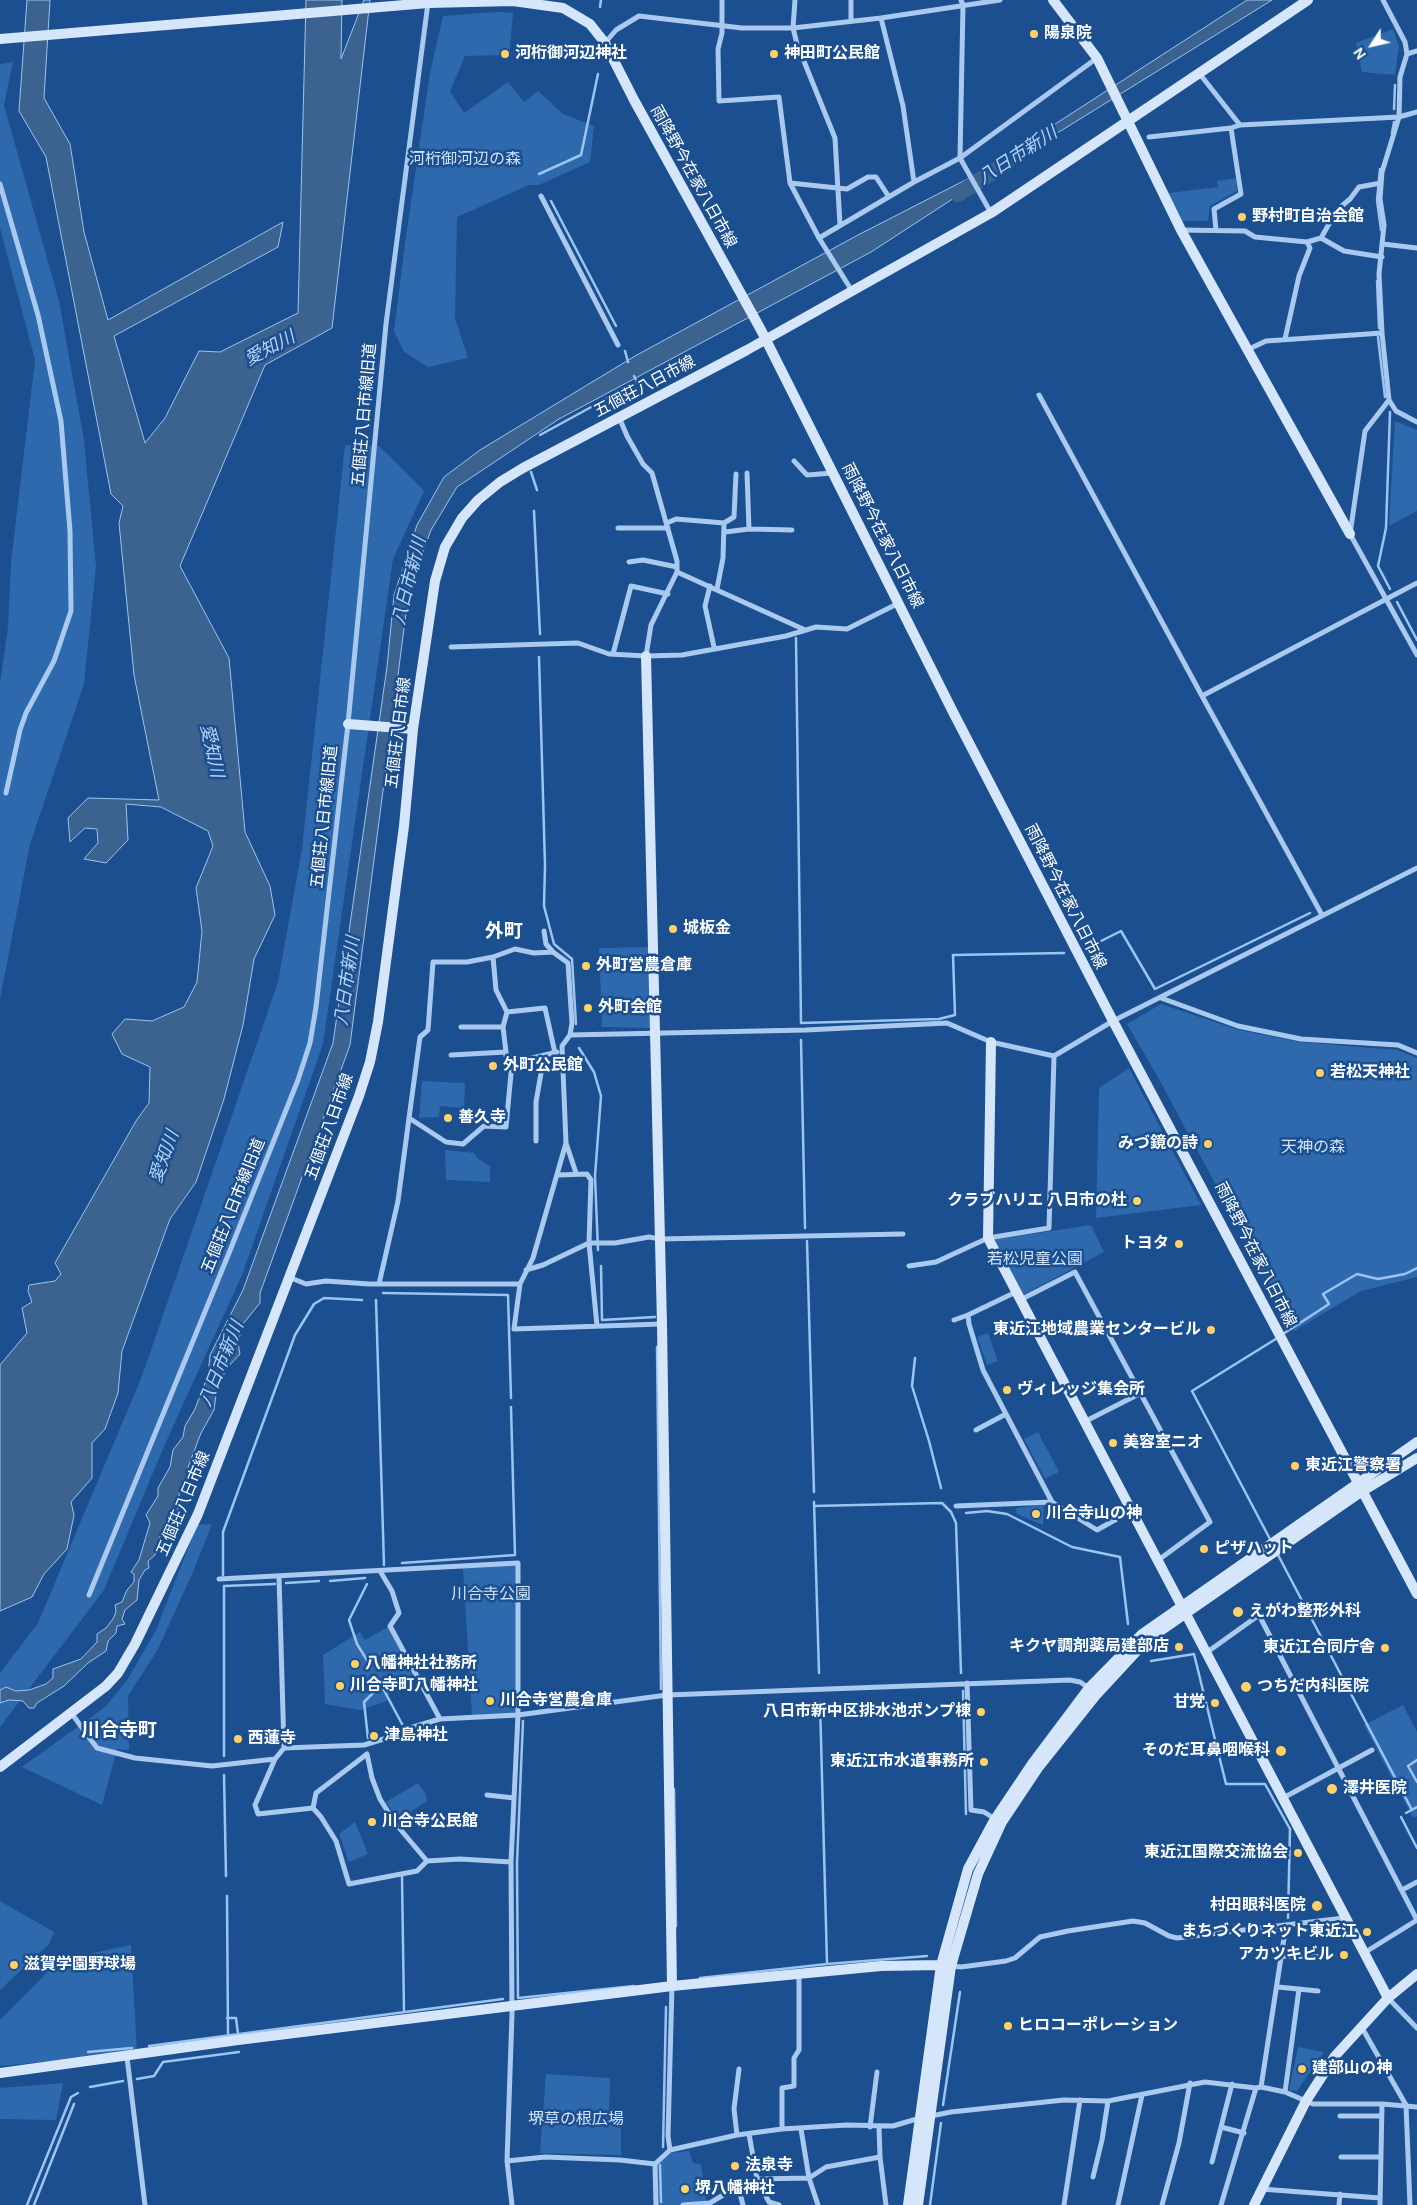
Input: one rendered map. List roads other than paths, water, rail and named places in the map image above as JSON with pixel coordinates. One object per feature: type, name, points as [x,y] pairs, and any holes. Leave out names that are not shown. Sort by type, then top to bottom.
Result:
[{"type":"street","name":"雨降野今在家八日市線","points":[[0,39],[416,4],[428,1],[513,0],[563,8],[590,24],[605,43],[763,335],[1113,1022],[1189,1161],[1359,1488],[1417,1594]]},
{"type":"street","points":[[722,0],[722,26],[718,49],[719,101],[778,97],[790,182],[819,238],[852,291]]},
{"type":"street","points":[[794,0],[794,28],[797,44],[835,138],[840,224]]},
{"type":"street","points":[[851,0],[851,20]]},
{"type":"street","points":[[605,43],[616,30],[639,16],[722,26],[794,28],[881,18],[962,2],[1000,0]]},
{"type":"street","points":[[1053,0],[1096,58],[1181,230],[1417,655]]},
{"type":"street","name":"五個荘八日市線","points":[[0,1767],[91,1700],[118,1673],[149,1620],[198,1514],[291,1278],[370,1062],[378,1022],[404,826],[409,729],[435,581],[445,547],[462,518],[478,500],[500,482],[763,335],[852,291],[991,213],[1198,72],[1308,0]]},
{"type":"street","points":[[1383,0],[1405,42],[1407,54],[1400,77],[1399,117],[1380,183],[1380,199],[1384,225],[1379,274],[1382,333],[1389,400],[1396,411],[1417,422]]},
{"type":"street","name":"五個荘八日市線旧道","points":[[89,1595],[229,1253],[298,1080],[310,1044],[353,724],[386,324],[428,1]]},
{"type":"street","points":[[962,2],[960,158],[991,213]]},
{"type":"street","points":[[881,18],[904,106],[914,182]]},
{"type":"street","points":[[1407,54],[1417,51]]},
{"type":"street","points":[[819,238],[914,182],[960,158],[1096,58]]},
{"type":"street","points":[[1198,72],[1240,125]]},
{"type":"street","points":[[1149,137],[1231,128],[1240,125],[1399,117],[1417,112]]},
{"type":"street","points":[[1216,230],[1214,209],[1241,194],[1231,128]]},
{"type":"street","points":[[790,182],[847,188],[868,178],[876,177],[889,197]]},
{"type":"street","points":[[1181,230],[1246,231],[1255,237],[1307,242],[1321,238],[1337,210],[1350,199],[1359,187],[1380,183]]},
{"type":"street","points":[[0,184],[38,315],[62,421],[70,541],[71,610],[54,660],[26,712],[20,730],[6,793]]},
{"type":"street","points":[[541,196],[618,345]]},
{"type":"street","points":[[1321,238],[1344,252],[1382,257]]},
{"type":"street","points":[[1285,339],[1299,276],[1310,248],[1307,242]]},
{"type":"street","points":[[1383,244],[1417,248]]},
{"type":"street","points":[[1246,350],[1266,341],[1382,333]]},
{"type":"street","points":[[1039,396],[1322,915]]},
{"type":"street","points":[[1350,534],[1365,430],[1389,400]]},
{"type":"street","points":[[619,417],[627,436],[644,464],[652,472],[668,526],[677,570],[668,594],[651,626],[646,656],[662,1324],[672,1986],[668,2136],[670,2150]]},
{"type":"street","points":[[794,461],[806,475],[834,473]]},
{"type":"street","points":[[747,473],[749,529]]},
{"type":"street","points":[[618,528],[668,526],[676,519],[724,523],[734,517],[736,474]]},
{"type":"street","points":[[716,589],[723,558],[724,523]]},
{"type":"street","points":[[725,532],[749,529],[792,530]]},
{"type":"street","points":[[630,562],[644,560],[677,570],[803,629]]},
{"type":"street","points":[[1202,696],[1417,583]]},
{"type":"street","points":[[613,654],[631,586],[668,594]]},
{"type":"street","points":[[710,586],[705,606],[714,647]]},
{"type":"street","points":[[451,647],[578,643],[613,654],[646,656],[682,655],[714,647],[786,636],[803,629],[816,627],[847,630],[899,603]]},
{"type":"street","points":[[353,724],[409,729]]},
{"type":"street","points":[[570,1035],[654,1034],[947,1023],[991,1042],[1054,1056],[1113,1022],[1417,868]]},
{"type":"street","points":[[512,1063],[555,1054],[570,1035],[572,1011],[568,963],[546,944],[544,931]]},
{"type":"street","points":[[379,1284],[398,1201],[420,1037],[428,1030],[433,962],[467,962],[493,957],[515,949],[534,953],[553,952]]},
{"type":"street","points":[[410,1118],[446,1142],[463,1144],[484,1126],[506,1127],[512,1063],[506,1056],[503,1027],[507,1012],[503,999],[496,990],[493,957]]},
{"type":"street","points":[[1161,998],[1238,1026],[1300,1039],[1398,1045],[1417,1053]]},
{"type":"street","points":[[507,1012],[544,1008],[555,1054]]},
{"type":"street","points":[[461,1027],[503,1027]]},
{"type":"street","points":[[991,1042],[988,1238],[1363,1953],[1388,1998],[1416,2025]]},
{"type":"street","points":[[562,1046],[566,1142],[576,1173]]},
{"type":"street","points":[[451,1055],[506,1052]]},
{"type":"street","points":[[536,1141],[536,1102],[544,1056]]},
{"type":"street","points":[[909,1266],[936,1262],[988,1238],[1049,1228],[1054,1056]]},
{"type":"street","points":[[566,1142],[533,1258],[520,1284],[514,1329],[662,1324]]},
{"type":"street","points":[[558,1175],[587,1174],[591,1180],[589,1243],[597,1326]]},
{"type":"street","points":[[526,1270],[543,1265],[589,1243],[615,1243],[649,1237],[660,1239],[903,1234]]},
{"type":"street","points":[[954,1320],[1075,1272],[1210,1522],[1156,1561]]},
{"type":"street","points":[[291,1278],[306,1284],[326,1281],[379,1284],[520,1284]]},
{"type":"street","points":[[968,1315],[983,1370],[1052,1502],[1097,1530],[1132,1511]]},
{"type":"street","points":[[1084,1422],[1142,1393]]},
{"type":"street","points":[[976,1430],[1006,1414]]},
{"type":"street","points":[[908,2205],[920,2118],[946,1965],[968,1869],[995,1819],[1052,1736],[1089,1688],[1142,1634],[1183,1610],[1359,1488],[1417,1442]]},
{"type":"street","points":[[1359,1488],[1417,1458]]},
{"type":"street","points":[[956,1506],[1052,1502]]},
{"type":"street","points":[[218,1580],[518,1564],[518,1715],[511,1862],[512,2007],[507,2161],[512,2205]]},
{"type":"street","points":[[380,1571],[392,1591],[399,1613],[390,1626],[440,1719]]},
{"type":"street","points":[[279,1576],[284,1748],[275,1759],[255,1805],[258,1814],[313,1808]]},
{"type":"street","points":[[918,2205],[931,2116],[946,1965],[978,1874],[1002,1822],[1074,1721],[1140,1648],[1183,1610]]},
{"type":"street","points":[[1205,1653],[1259,1615],[1417,1920],[1363,1953]]},
{"type":"street","points":[[284,1748],[364,1745],[397,1734],[403,1730],[440,1719],[518,1715],[667,1694],[1070,1680],[1080,1682],[1089,1688]]},
{"type":"street","points":[[967,1683],[971,1810],[984,1812],[995,1819]]},
{"type":"street","points":[[72,1714],[97,1748],[135,1758],[212,1766],[275,1759]]},
{"type":"street","points":[[364,1745],[372,1778],[380,1799],[395,1823],[427,1861]]},
{"type":"street","points":[[1282,1799],[1372,1750]]},
{"type":"street","points":[[313,1808],[316,1793],[367,1754]]},
{"type":"street","points":[[487,1795],[514,1798]]},
{"type":"street","points":[[313,1808],[336,1841],[349,1884],[417,1871],[427,1861],[460,1859],[511,1862]]},
{"type":"street","points":[[1402,1890],[1417,1882]]},
{"type":"street","points":[[0,2073],[127,2057],[238,2040],[672,1986],[881,1966],[946,1965],[970,1967],[1015,1958],[1040,1937],[1133,1922],[1145,1923],[1169,1936],[1177,1938],[1344,1918]]},
{"type":"street","points":[[1221,2205],[1258,2088],[1278,1987],[1284,1938]]},
{"type":"street","points":[[1282,1956],[1321,1957]]},
{"type":"street","points":[[782,2129],[782,2088],[794,2086],[794,2058],[798,2050],[799,1973]]},
{"type":"street","points":[[1254,2205],[1306,2101],[1336,2056],[1361,2025],[1388,1998],[1417,1974]]},
{"type":"street","points":[[1278,1987],[1318,1991]]},
{"type":"street","points":[[1285,2092],[1299,1989]]},
{"type":"street","points":[[1361,2025],[1406,2105],[1410,2205]]},
{"type":"street","points":[[127,2057],[144,2205]]},
{"type":"street","points":[[737,2136],[734,2109],[739,2068]]},
{"type":"street","points":[[870,2127],[877,2072]]},
{"type":"street","points":[[656,2205],[655,2164],[670,2150],[782,2129],[847,2125],[893,2126],[920,2118],[983,2108],[1080,2100],[1108,2101],[1190,2083],[1232,2084],[1285,2092],[1313,2104],[1382,2104],[1417,2107]]},
{"type":"street","points":[[1162,2205],[1179,2143],[1190,2083]]},
{"type":"street","points":[[1212,2162],[1232,2084]]},
{"type":"street","points":[[1118,2205],[1142,2095]]},
{"type":"street","points":[[1064,2205],[1080,2100]]},
{"type":"street","points":[[1093,2177],[1102,2140],[1108,2101]]},
{"type":"street","points":[[1380,2205],[1382,2104]]},
{"type":"street","points":[[1340,2116],[1381,2116]]},
{"type":"street","points":[[879,2127],[880,2157],[886,2205]]},
{"type":"street","points":[[1221,2127],[1244,2133]]},
{"type":"street","points":[[801,2129],[809,2178],[818,2205]]},
{"type":"street","points":[[749,2134],[757,2179],[769,2202],[779,2205]]},
{"type":"street","points":[[507,2161],[545,2156],[655,2164]]},
{"type":"street","points":[[683,2205],[710,2203],[738,2186],[757,2179],[809,2178],[826,2167],[880,2157]]},
{"type":"street","points":[[1340,2157],[1380,2157]]},
{"type":"street","points":[[738,2186],[743,2205]]},
{"type":"street","points":[[1261,2189],[1380,2198]]},
{"type":"street","points":[[1338,2205],[1340,2194]]},
{"type":"water","name":"愛知川","points":[[27,0],[50,0],[44,98],[70,144],[84,232],[108,320],[283,222],[278,247],[114,336],[145,443],[165,418],[199,351],[220,352],[298,313],[306,0],[342,0],[341,59],[364,0],[370,0],[332,328],[265,365],[180,566],[229,658],[245,832],[270,886],[275,915],[254,959],[243,1025],[224,1099],[196,1182],[170,1219],[122,1351],[118,1393],[105,1429],[92,1443],[92,1478],[71,1502],[74,1515],[67,1549],[44,1574],[32,1597],[0,1611],[0,1365],[27,1333],[22,1308],[32,1302],[28,1291],[29,1285],[55,1281],[61,1274],[55,1263],[136,1121],[149,1103],[150,1067],[122,1054],[112,1034],[125,1019],[152,1021],[184,1007],[197,982],[202,931],[196,888],[213,846],[208,831],[161,807],[126,804],[128,840],[106,863],[84,859],[98,843],[97,829],[85,828],[70,842],[68,818],[88,798],[159,800],[134,675],[119,523],[123,506],[111,494],[46,157],[19,111]]},
{"type":"water","name":"八日市新川","points":[[1247,0],[1272,0],[988,176],[871,252],[559,419],[457,487],[431,530],[409,590],[350,1045],[260,1293],[260,1303],[243,1324],[238,1343],[240,1354],[226,1369],[216,1395],[214,1410],[201,1433],[187,1470],[190,1477],[189,1486],[179,1492],[180,1505],[159,1538],[155,1555],[148,1561],[149,1568],[145,1570],[139,1580],[137,1600],[125,1610],[122,1619],[125,1624],[117,1626],[116,1633],[108,1641],[106,1651],[88,1663],[64,1686],[37,1703],[34,1708],[29,1708],[23,1701],[9,1700],[0,1703],[0,1690],[6,1687],[16,1691],[29,1690],[46,1684],[53,1678],[53,1669],[81,1659],[97,1642],[97,1634],[106,1628],[113,1619],[116,1612],[115,1605],[122,1602],[127,1590],[134,1582],[134,1574],[131,1572],[139,1560],[150,1523],[146,1515],[158,1496],[158,1488],[170,1467],[173,1450],[183,1437],[185,1426],[195,1409],[208,1375],[210,1355],[243,1290],[333,1043],[387,667],[394,595],[417,525],[444,477],[480,450],[635,356],[858,235],[981,172]]},
{"type":"waterway","points":[[600,7],[601,0]]},
{"type":"waterway","points":[[539,174],[581,155],[598,74]]},
{"type":"waterway","points":[[1394,109],[1395,85]]},
{"type":"waterway","points":[[1392,133],[1394,122],[1394,125]]},
{"type":"waterway","name":"八日市新川","points":[[958,194],[1007,163]]},
{"type":"waterway","points":[[1380,169],[1377,200],[1381,230]]},
{"type":"waterway","points":[[551,201],[616,326]]},
{"type":"waterway","points":[[1377,281],[1379,328]]},
{"type":"waterway","points":[[1378,337],[1385,397]]},
{"type":"waterway","points":[[625,351],[628,362]]},
{"type":"waterway","points":[[540,435],[637,382],[634,376]]},
{"type":"waterway","points":[[1390,412],[1386,528],[1378,566],[1390,589]]},
{"type":"waterway","points":[[531,472],[537,490]]},
{"type":"waterway","points":[[534,511],[540,634]]},
{"type":"waterway","points":[[1397,602],[1417,640]]},
{"type":"waterway","points":[[796,638],[801,1023],[939,1019],[955,1015],[953,955],[1064,953]]},
{"type":"waterway","points":[[539,657],[545,865],[544,906],[554,944],[572,959],[576,1024]]},
{"type":"waterway","points":[[1091,946],[1121,931],[1155,989],[1310,913]]},
{"type":"waterway","points":[[801,1040],[805,1228]]},
{"type":"waterway","points":[[579,1048],[594,1072],[601,1096],[595,1176],[598,1250]]},
{"type":"waterway","points":[[807,1241],[814,1492]]},
{"type":"waterway","points":[[601,1266],[602,1320],[655,1317]]},
{"type":"waterway","points":[[1283,1334],[1329,1304],[1323,1294],[1357,1274],[1378,1279],[1405,1274],[1417,1268]]},
{"type":"waterway","points":[[383,1293],[508,1295],[511,1398]]},
{"type":"waterway","points":[[223,1575],[223,1532],[295,1335],[314,1304],[324,1298],[362,1300]]},
{"type":"waterway","points":[[376,1300],[384,1565]]},
{"type":"waterway","points":[[1271,1541],[1192,1391],[1279,1337]]},
{"type":"waterway","points":[[657,1347],[661,1689]]},
{"type":"waterway","points":[[915,1358],[912,1386],[941,1488]]},
{"type":"waterway","points":[[402,1563],[515,1555],[511,1407]]},
{"type":"waterway","points":[[814,1502],[819,1673]]},
{"type":"waterway","points":[[814,1506],[942,1503],[951,1512],[956,1523],[961,1673]]},
{"type":"waterway","points":[[966,1513],[987,1511],[1007,1514],[1072,1547],[1120,1557],[1128,1624]]},
{"type":"waterway","points":[[1277,1553],[1412,1810]]},
{"type":"waterway","points":[[330,1581],[365,1578]]},
{"type":"waterway","points":[[286,1583],[319,1581]]},
{"type":"waterway","points":[[224,1756],[224,1586],[275,1584]]},
{"type":"waterway","points":[[367,1584],[349,1620],[357,1644],[370,1665]]},
{"type":"waterway","points":[[1151,1661],[1194,1654],[1226,1784],[1265,1784],[1290,1829],[1288,1918]]},
{"type":"waterway","points":[[377,1677],[402,1724]]},
{"type":"waterway","points":[[368,1738],[364,1702],[381,1685]]},
{"type":"waterway","points":[[963,1691],[966,1814]]},
{"type":"waterway","points":[[820,1702],[827,1963]]},
{"type":"waterway","points":[[523,1721],[517,1863],[518,1998],[634,1986]]},
{"type":"waterway","points":[[1417,1760],[1408,1766],[1417,1782]]},
{"type":"waterway","points":[[224,1775],[226,1876]]},
{"type":"waterway","points":[[674,1789],[676,1926]]},
{"type":"waterway","points":[[1406,1813],[1417,1807]]},
{"type":"waterway","points":[[1401,1817],[1417,1848]]},
{"type":"waterway","points":[[402,1876],[404,2012]]},
{"type":"waterway","points":[[227,1896],[228,2034]]},
{"type":"waterway","points":[[700,1978],[827,1964],[927,1956]]},
{"type":"waterway","points":[[943,2105],[960,1992]]},
{"type":"waterway","points":[[149,2046],[503,1999]]},
{"type":"waterway","points":[[663,2147],[666,2007]]},
{"type":"waterway","points":[[227,2018],[236,2018],[238,2034]]},
{"type":"waterway","points":[[88,2052],[132,2048]]},
{"type":"waterway","points":[[137,2079],[154,2076],[163,2062],[239,2052]]},
{"type":"waterway","points":[[90,2087],[123,2081]]},
{"type":"waterway","points":[[27,2205],[71,2097],[78,2093]]},
{"type":"waterway","points":[[34,2205],[74,2104]]},
{"type":"waterway","points":[[930,2205],[941,2123]]},
{"type":"waterway","points":[[660,2165],[661,2202]]},
{"type":"place","name":"陽泉院","points":[[1034,34]]},
{"type":"place","name":"河桁御河辺神社","points":[[505,54]]},
{"type":"place","name":"神田町公民館","points":[[774,54]]},
{"type":"place","name":"野村町自治会館","points":[[1242,217]]},
{"type":"place","name":"城板金","points":[[673,929]]},
{"type":"place","name":"外町営農倉庫","points":[[586,966]]},
{"type":"place","name":"外町会館","points":[[588,1008]]},
{"type":"place","name":"外町公民館","points":[[493,1066]]},
{"type":"place","name":"若松天神社","points":[[1320,1073]]},
{"type":"place","name":"善久寺","points":[[448,1118]]},
{"type":"place","name":"みづ鏡の詩","points":[[1208,1144]]},
{"type":"place","name":"クラブハリエ 八日市の杜","points":[[1137,1201]]},
{"type":"place","name":"トヨタ","points":[[1179,1244]]},
{"type":"place","name":"東近江地域農業センタービル","points":[[1211,1330]]},
{"type":"place","name":"ヴィレッジ集会所","points":[[1007,1390]]},
{"type":"place","name":"美容室ニオ","points":[[1113,1443]]},
{"type":"place","name":"東近江警察署","points":[[1295,1466]]},
{"type":"place","name":"川合寺山の神","points":[[1036,1514]]},
{"type":"place","name":"ピザハット","points":[[1204,1549]]},
{"type":"place","name":"えがわ整形外科","points":[[1238,1612]]},
{"type":"place","name":"キクヤ調剤薬局建部店","points":[[1179,1647]]},
{"type":"place","name":"東近江合同庁舎","points":[[1385,1648]]},
{"type":"place","name":"八幡神社社務所","points":[[355,1664]]},
{"type":"place","name":"川合寺町八幡神社","points":[[340,1686]]},
{"type":"place","name":"つちだ内科医院","points":[[1246,1687]]},
{"type":"place","name":"川合寺営農倉庫","points":[[490,1701]]},
{"type":"place","name":"甘党","points":[[1215,1703]]},
{"type":"place","name":"八日市新中区排水池ポンプ棟","points":[[981,1712]]},
{"type":"place","name":"津島神社","points":[[374,1736]]},
{"type":"place","name":"西蓮寺","points":[[238,1739]]},
{"type":"place","name":"そのだ耳鼻咽喉科","points":[[1281,1751]]},
{"type":"place","name":"東近江市水道事務所","points":[[984,1762]]},
{"type":"place","name":"澤井医院","points":[[1332,1789]]},
{"type":"place","name":"川合寺公民館","points":[[372,1822]]},
{"type":"place","name":"東近江国際交流協会","points":[[1298,1853]]},
{"type":"place","name":"村田眼科医院","points":[[1317,1906]]},
{"type":"place","name":"まちづくりネット東近江","points":[[1367,1932]]},
{"type":"place","name":"アカツキビル","points":[[1344,1955]]},
{"type":"place","name":"滋賀学園野球場","points":[[14,1965]]},
{"type":"place","name":"ヒロコーポレーション","points":[[1008,2026]]},
{"type":"place","name":"建部山の神","points":[[1302,2069]]},
{"type":"place","name":"法泉寺","points":[[735,2166]]},
{"type":"place","name":"堺八幡神社","points":[[685,2189]]},
{"type":"district","name":"外町","points":[[504,932]]},
{"type":"district","name":"川合寺町","points":[[119,1731]]},
{"type":"park label","name":"河桁御河辺の森","points":[[465,160]]},
{"type":"park label","name":"天神の森","points":[[1313,1148]]},
{"type":"park label","name":"若松児童公園","points":[[1035,1260]]},
{"type":"park label","name":"川合寺公園","points":[[491,1595]]},
{"type":"park label","name":"堺草の根広場","points":[[576,2120]]}]
